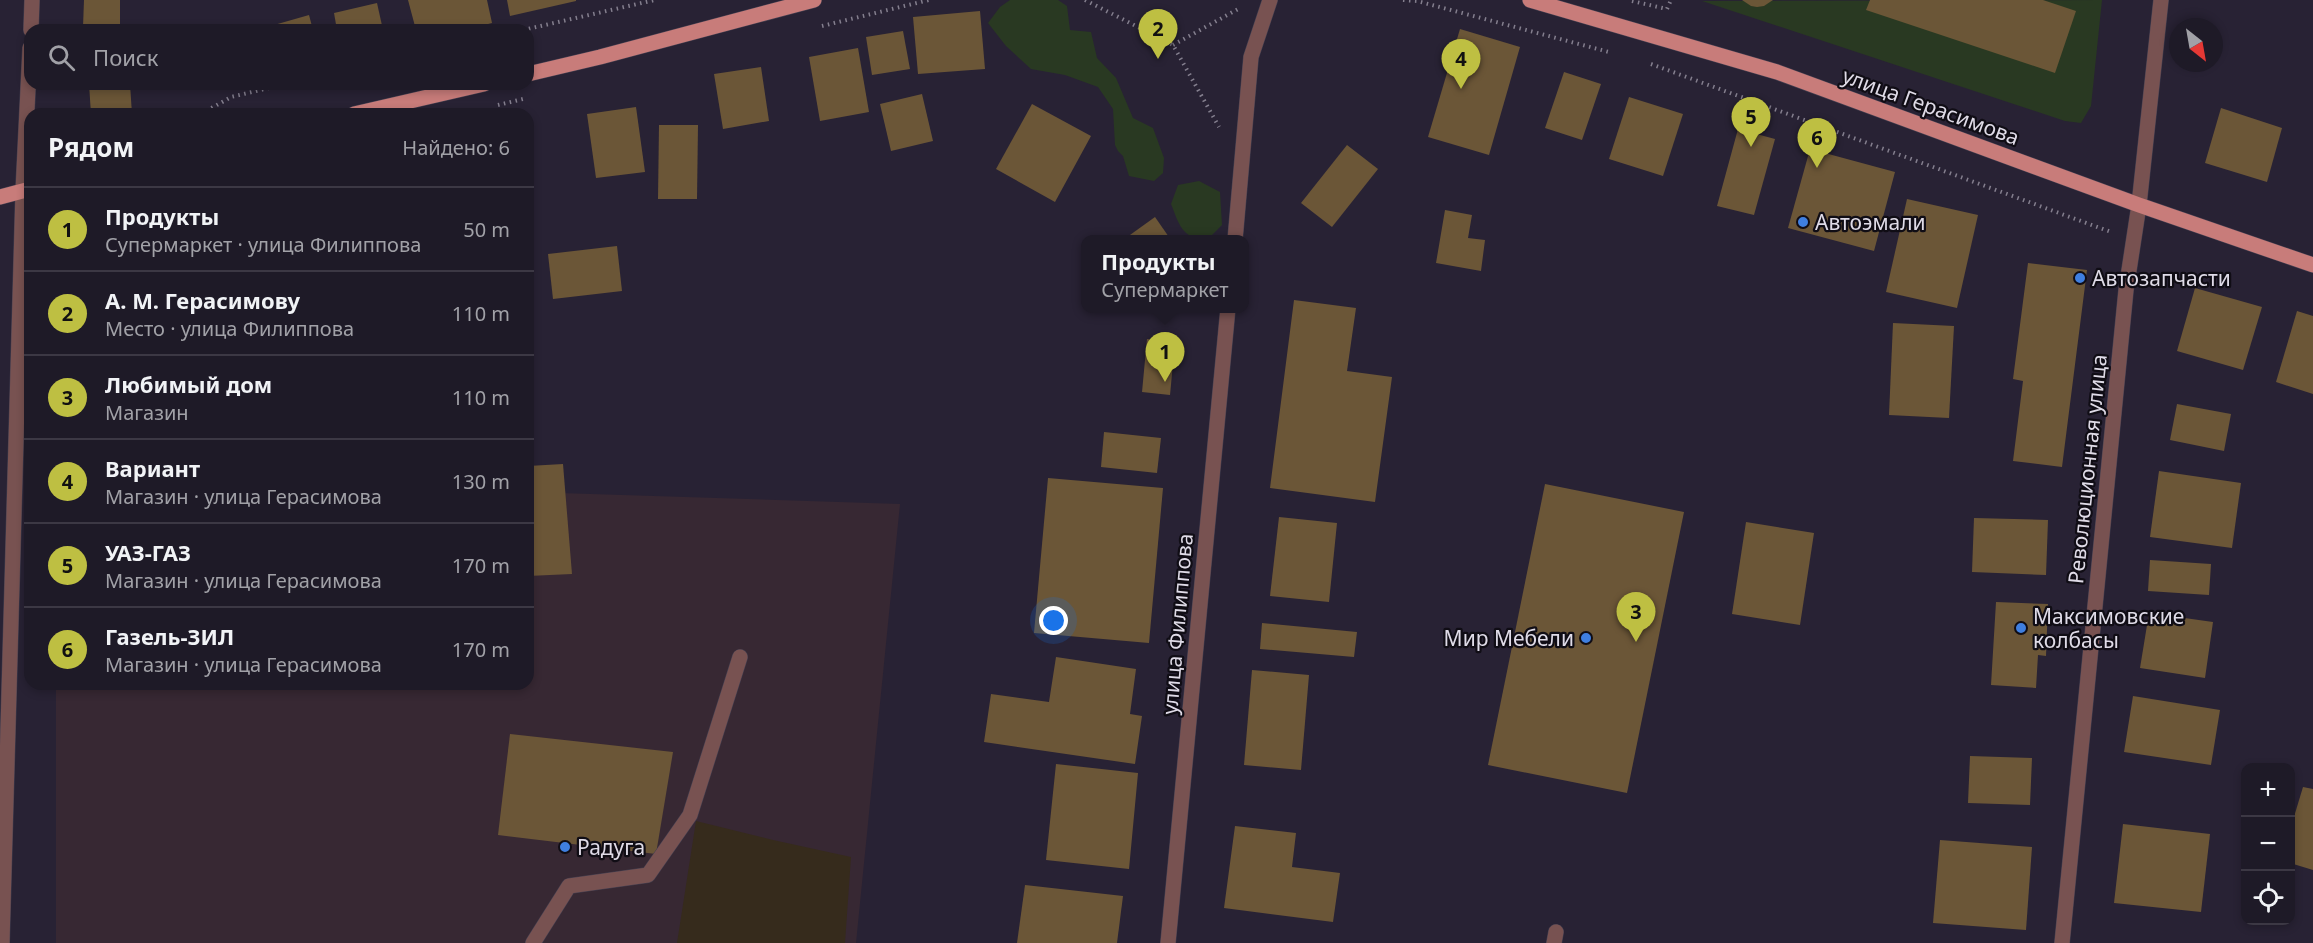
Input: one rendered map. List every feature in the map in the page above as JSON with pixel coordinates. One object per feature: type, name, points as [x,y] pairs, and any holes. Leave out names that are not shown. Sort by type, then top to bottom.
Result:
[{"type":"main road","points":[[534,73],[814,0]]},
{"type":"main road","name":"улица Герасимова","points":[[1530,0],[1778,72],[2139,205],[2313,265]]},
{"type":"main road","points":[[380,108],[458,90]]},
{"type":"main road","points":[[0,197],[24,191]]},
{"type":"street","points":[[31,24],[32,0]]},
{"type":"street","points":[[1235,235],[1251,57],[1270,0]]},
{"type":"street","name":"Революционная улица","points":[[2062,943],[2126,290],[2139,205],[2161,0]]},
{"type":"street","points":[[29,90],[29,108]]},
{"type":"street","points":[[2,943],[24,280]]},
{"type":"street","name":"улица Филиппова","points":[[1168,943],[1228,313]]},
{"type":"street","points":[[533,943],[570,886],[648,875],[690,815],[740,657]]},
{"type":"path","points":[[534,28],[655,0]]},
{"type":"path","points":[[1086,0],[1173,45],[1242,167]]},
{"type":"path","points":[[1403,0],[1416,1],[1618,54]]},
{"type":"path","points":[[1628,0],[1667,9],[1671,0]]},
{"type":"path","points":[[1173,45],[1244,6]]},
{"type":"path","points":[[1641,60],[2134,241]]},
{"type":"path","points":[[211,108],[231,96],[258,90]]},
{"type":"shaded area","points":[[534,492],[900,504],[856,943],[56,943],[56,690],[534,690]]},
{"type":"shaded area","points":[[696,821],[851,857],[845,943],[677,943]]},
{"type":"green space","points":[[1010,0],[1058,0],[1067,6],[1070,30],[1091,32],[1097,58],[1116,78],[1133,118],[1153,128],[1164,158],[1163,173],[1154,181],[1129,176],[1123,156],[1115,145],[1113,109],[1098,87],[1065,75],[1031,69],[1006,46],[988,23],[1000,7]]},
{"type":"green space","points":[[2102,0],[2091,106],[2081,123],[2065,121],[1702,1]]},
{"type":"green space","points":[[1199,181],[1220,192],[1222,225],[1212,235],[1189,235],[1179,224],[1171,204],[1178,185]]},
{"type":"building","points":[[84,0],[120,0],[120,24],[83,24]]},
{"type":"building","points":[[408,0],[487,0],[492,23],[488,24],[414,24]]},
{"type":"building","points":[[507,0],[576,0],[576,1],[510,16]]},
{"type":"building","points":[[1742,0],[1773,0],[1764,6],[1757,7]]},
{"type":"building","points":[[1870,0],[2043,0],[2076,11],[2055,73],[1866,10]]},
{"type":"building","points":[[377,3],[382,24],[336,24],[334,13]]},
{"type":"building","points":[[980,11],[985,69],[918,74],[913,17]]},
{"type":"building","points":[[309,15],[311,24],[278,24]]},
{"type":"building","points":[[1460,29],[1520,47],[1489,155],[1428,137]]},
{"type":"building","points":[[903,31],[910,69],[872,75],[866,37]]},
{"type":"building","points":[[858,48],[869,112],[820,121],[809,57]]},
{"type":"building","points":[[761,67],[769,121],[723,129],[714,74]]},
{"type":"building","points":[[1564,72],[1601,84],[1582,140],[1545,128]]},
{"type":"building","points":[[89,90],[130,90],[132,108],[91,108]]},
{"type":"building","points":[[922,94],[933,141],[891,151],[880,104]]},
{"type":"building","points":[[1629,97],[1683,114],[1663,176],[1609,159]]},
{"type":"building","points":[[1032,104],[1091,136],[1055,202],[996,169]]},
{"type":"building","points":[[636,107],[645,172],[596,178],[587,114]]},
{"type":"building","points":[[2221,108],[2282,128],[2267,182],[2205,163]]},
{"type":"building","points":[[659,125],[698,125],[697,199],[658,199]]},
{"type":"building","points":[[1738,129],[1775,139],[1754,215],[1717,206]]},
{"type":"building","points":[[1347,145],[1378,169],[1332,227],[1301,203]]},
{"type":"building","points":[[1810,149],[1895,172],[1874,251],[1788,228]]},
{"type":"building","points":[[1907,199],[1978,215],[1957,308],[1886,292]]},
{"type":"building","points":[[1445,210],[1472,215],[1468,238],[1485,240],[1481,271],[1436,263]]},
{"type":"building","points":[[1155,217],[1168,235],[1130,235]]},
{"type":"building","points":[[617,246],[622,291],[553,299],[548,254]]},
{"type":"building","points":[[2028,263],[2087,270],[2062,467],[2013,461],[2023,381],[2013,379]]},
{"type":"building","points":[[2195,288],[2262,307],[2243,370],[2177,351]]},
{"type":"building","points":[[1294,300],[1356,308],[1347,371],[1392,377],[1375,502],[1270,488]]},
{"type":"building","points":[[2297,311],[2313,316],[2313,394],[2276,382]]},
{"type":"building","points":[[1893,323],[1954,326],[1949,418],[1889,415]]},
{"type":"building","points":[[1147,339],[1175,342],[1170,395],[1142,392]]},
{"type":"building","points":[[2177,404],[2231,414],[2224,451],[2170,440]]},
{"type":"building","points":[[1104,432],[1161,438],[1157,473],[1101,467]]},
{"type":"building","points":[[563,464],[572,574],[534,576],[534,466]]},
{"type":"building","points":[[2159,471],[2241,483],[2232,548],[2150,537]]},
{"type":"building","points":[[1048,478],[1163,488],[1149,643],[1034,633]]},
{"type":"building","name":"Мир Мебели","points":[[1545,484],[1684,512],[1627,793],[1488,765]]},
{"type":"building","points":[[1279,517],[1337,523],[1329,602],[1270,596]]},
{"type":"building","points":[[1974,518],[2048,520],[2046,575],[1972,572]]},
{"type":"building","points":[[1746,522],[1814,533],[1800,625],[1732,614]]},
{"type":"building","points":[[2150,560],[2211,564],[2209,595],[2148,591]]},
{"type":"building","name":"Максимовские колбасы","points":[[1996,602],[2048,604],[2046,656],[2038,655],[2036,688],[1991,685]]},
{"type":"building","points":[[2149,613],[2213,622],[2205,678],[2140,668]]},
{"type":"building","points":[[1262,623],[1357,632],[1354,657],[1260,649]]},
{"type":"building","points":[[1056,657],[1136,669],[1130,714],[1142,716],[1135,764],[984,742],[991,694],[1049,702]]},
{"type":"building","points":[[1252,670],[1309,675],[1301,770],[1244,765]]},
{"type":"building","points":[[2133,696],[2220,710],[2211,765],[2124,752]]},
{"type":"building","points":[[510,734],[673,752],[656,854],[498,835]]},
{"type":"building","points":[[1970,756],[2032,758],[2030,805],[1968,803]]},
{"type":"building","points":[[1056,764],[1138,773],[1129,869],[1046,860]]},
{"type":"building","points":[[2303,787],[2313,789],[2313,870],[2295,865],[2295,813]]},
{"type":"building","points":[[2123,824],[2210,834],[2201,912],[2114,903]]},
{"type":"building","points":[[1235,826],[1296,833],[1292,867],[1340,873],[1333,922],[1224,908]]},
{"type":"building","points":[[1940,840],[2032,847],[2026,930],[1933,923]]},
{"type":"building","points":[[1025,885],[1123,896],[1117,943],[1017,943]]},
{"type":"place","name":"А. М. Герасимову","points":[[1158,59]]},
{"type":"place","name":"Вариант","points":[[1461,89]]},
{"type":"place","name":"УАЗ-ГАЗ","points":[[1751,147]]},
{"type":"place","name":"Газель-ЗИЛ","points":[[1817,168]]},
{"type":"place","name":"Автоэмали","points":[[1803,222]]},
{"type":"place","name":"Автозапчасти","points":[[2080,278]]},
{"type":"place","name":"Продукты","points":[[1165,382]]},
{"type":"place","name":"Максимовские колбасы","points":[[2021,628]]},
{"type":"place","name":"Мир Мебели","points":[[1586,638]]},
{"type":"place","name":"Любимый дом","points":[[1636,642]]},
{"type":"place","name":"Радуга","points":[[565,847]]}]
